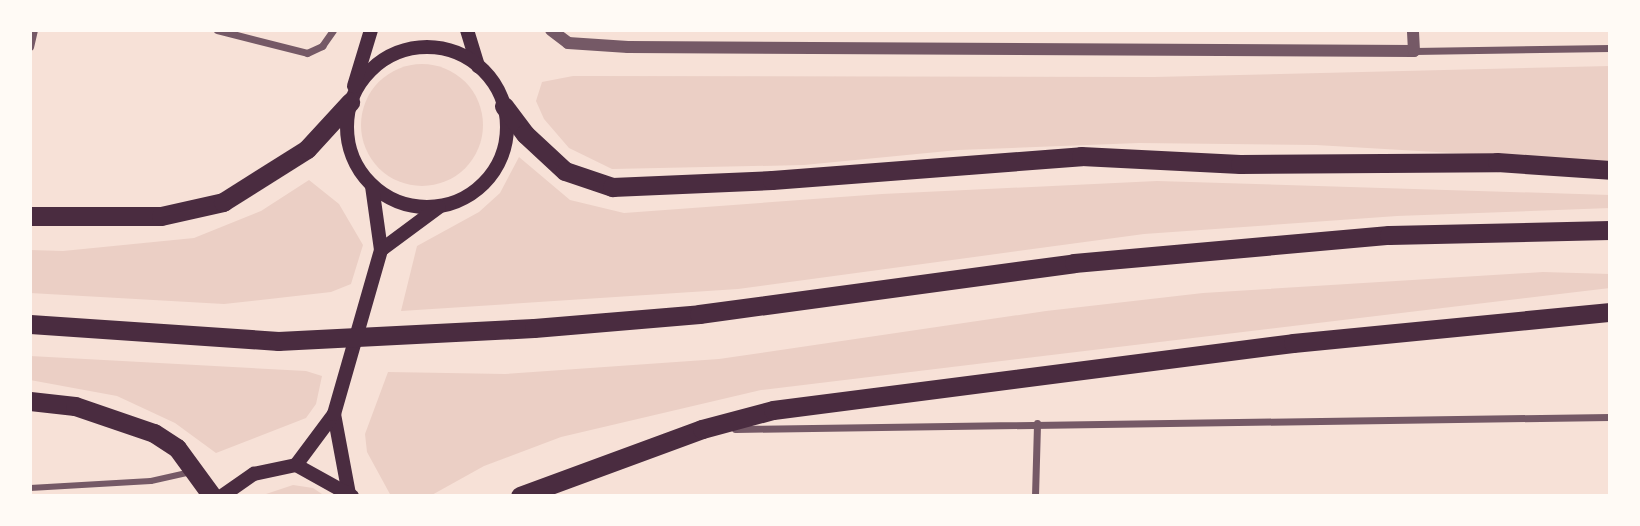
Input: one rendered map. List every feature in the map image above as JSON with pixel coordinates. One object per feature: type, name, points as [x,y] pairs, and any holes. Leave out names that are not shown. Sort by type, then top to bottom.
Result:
[{"type":"highway","points":[[30,216],[161,216],[223,202],[307,149],[350,102]]},
{"type":"highway","points":[[504,107],[525,134],[565,171],[612,187],[772,180],[1081,156],[1240,164],[1497,162],[1610,170]]},
{"type":"highway","points":[[30,324],[278,341],[534,328],[699,313],[1074,263],[1389,235],[1610,230]]},
{"type":"highway","points":[[520,496],[702,429],[773,410],[1293,343],[1610,312]]},
{"type":"highway","points":[[30,401],[120,418],[177,448],[212,496]]},
{"type":"main road","points":[[371,30],[350,102],[347,139],[354,161],[372,186],[400,202],[440,206]]},
{"type":"main road","points":[[467,30],[478,67]]},
{"type":"main road","points":[[350,102],[372,67],[395,52],[421,46],[448,49],[478,67],[500,93],[504,107],[507,133],[500,159],[486,181],[465,197],[440,206],[381,250]]},
{"type":"main road","points":[[296,465],[336,407],[372,272],[381,250],[372,186]]},
{"type":"main road","points":[[336,407],[350,495]]},
{"type":"main road","points":[[222,496],[254,474],[296,465],[350,495]]},
{"type":"street","points":[[30,47],[34,30]]},
{"type":"street","points":[[217,30],[315,52],[333,30]]},
{"type":"street","points":[[551,30],[568,43],[628,47],[1414,51],[1610,48]]},
{"type":"street","points":[[1413,30],[1414,51]]},
{"type":"street","points":[[702,429],[1610,417]]},
{"type":"street","points":[[1035,496],[1037,423]]},
{"type":"street","points":[[30,488],[151,481],[195,471]]},
{"type":"shaded area","points":[[422,64],[445,69],[465,82],[478,102],[483,125],[478,148],[465,168],[445,181],[422,186],[399,181],[379,168],[366,148],[361,125],[366,102],[379,82],[399,69]]},
{"type":"shaded area","points":[[1610,66],[1610,162],[1316,145],[1139,143],[958,150],[804,165],[612,169],[569,148],[544,119],[536,101],[542,82],[573,76],[1154,77]]},
{"type":"shaded area","points":[[519,157],[570,200],[624,213],[882,194],[1157,181],[1610,195],[1610,208],[1397,216],[1144,234],[738,289],[401,311],[417,246],[479,212],[500,193]]},
{"type":"shaded area","points":[[309,180],[339,204],[363,245],[351,284],[331,292],[224,304],[30,293],[30,250],[63,251],[194,238],[261,211]]},
{"type":"shaded area","points":[[1543,272],[1610,274],[1610,288],[761,390],[561,437],[484,466],[430,496],[391,496],[367,452],[365,434],[388,372],[505,374],[719,359],[1046,311],[1203,293]]},
{"type":"shaded area","points":[[30,356],[306,371],[322,376],[316,404],[306,418],[216,453],[175,423],[117,396],[30,380]]},
{"type":"shaded area","points":[[293,485],[313,488],[325,496],[260,496]]}]
